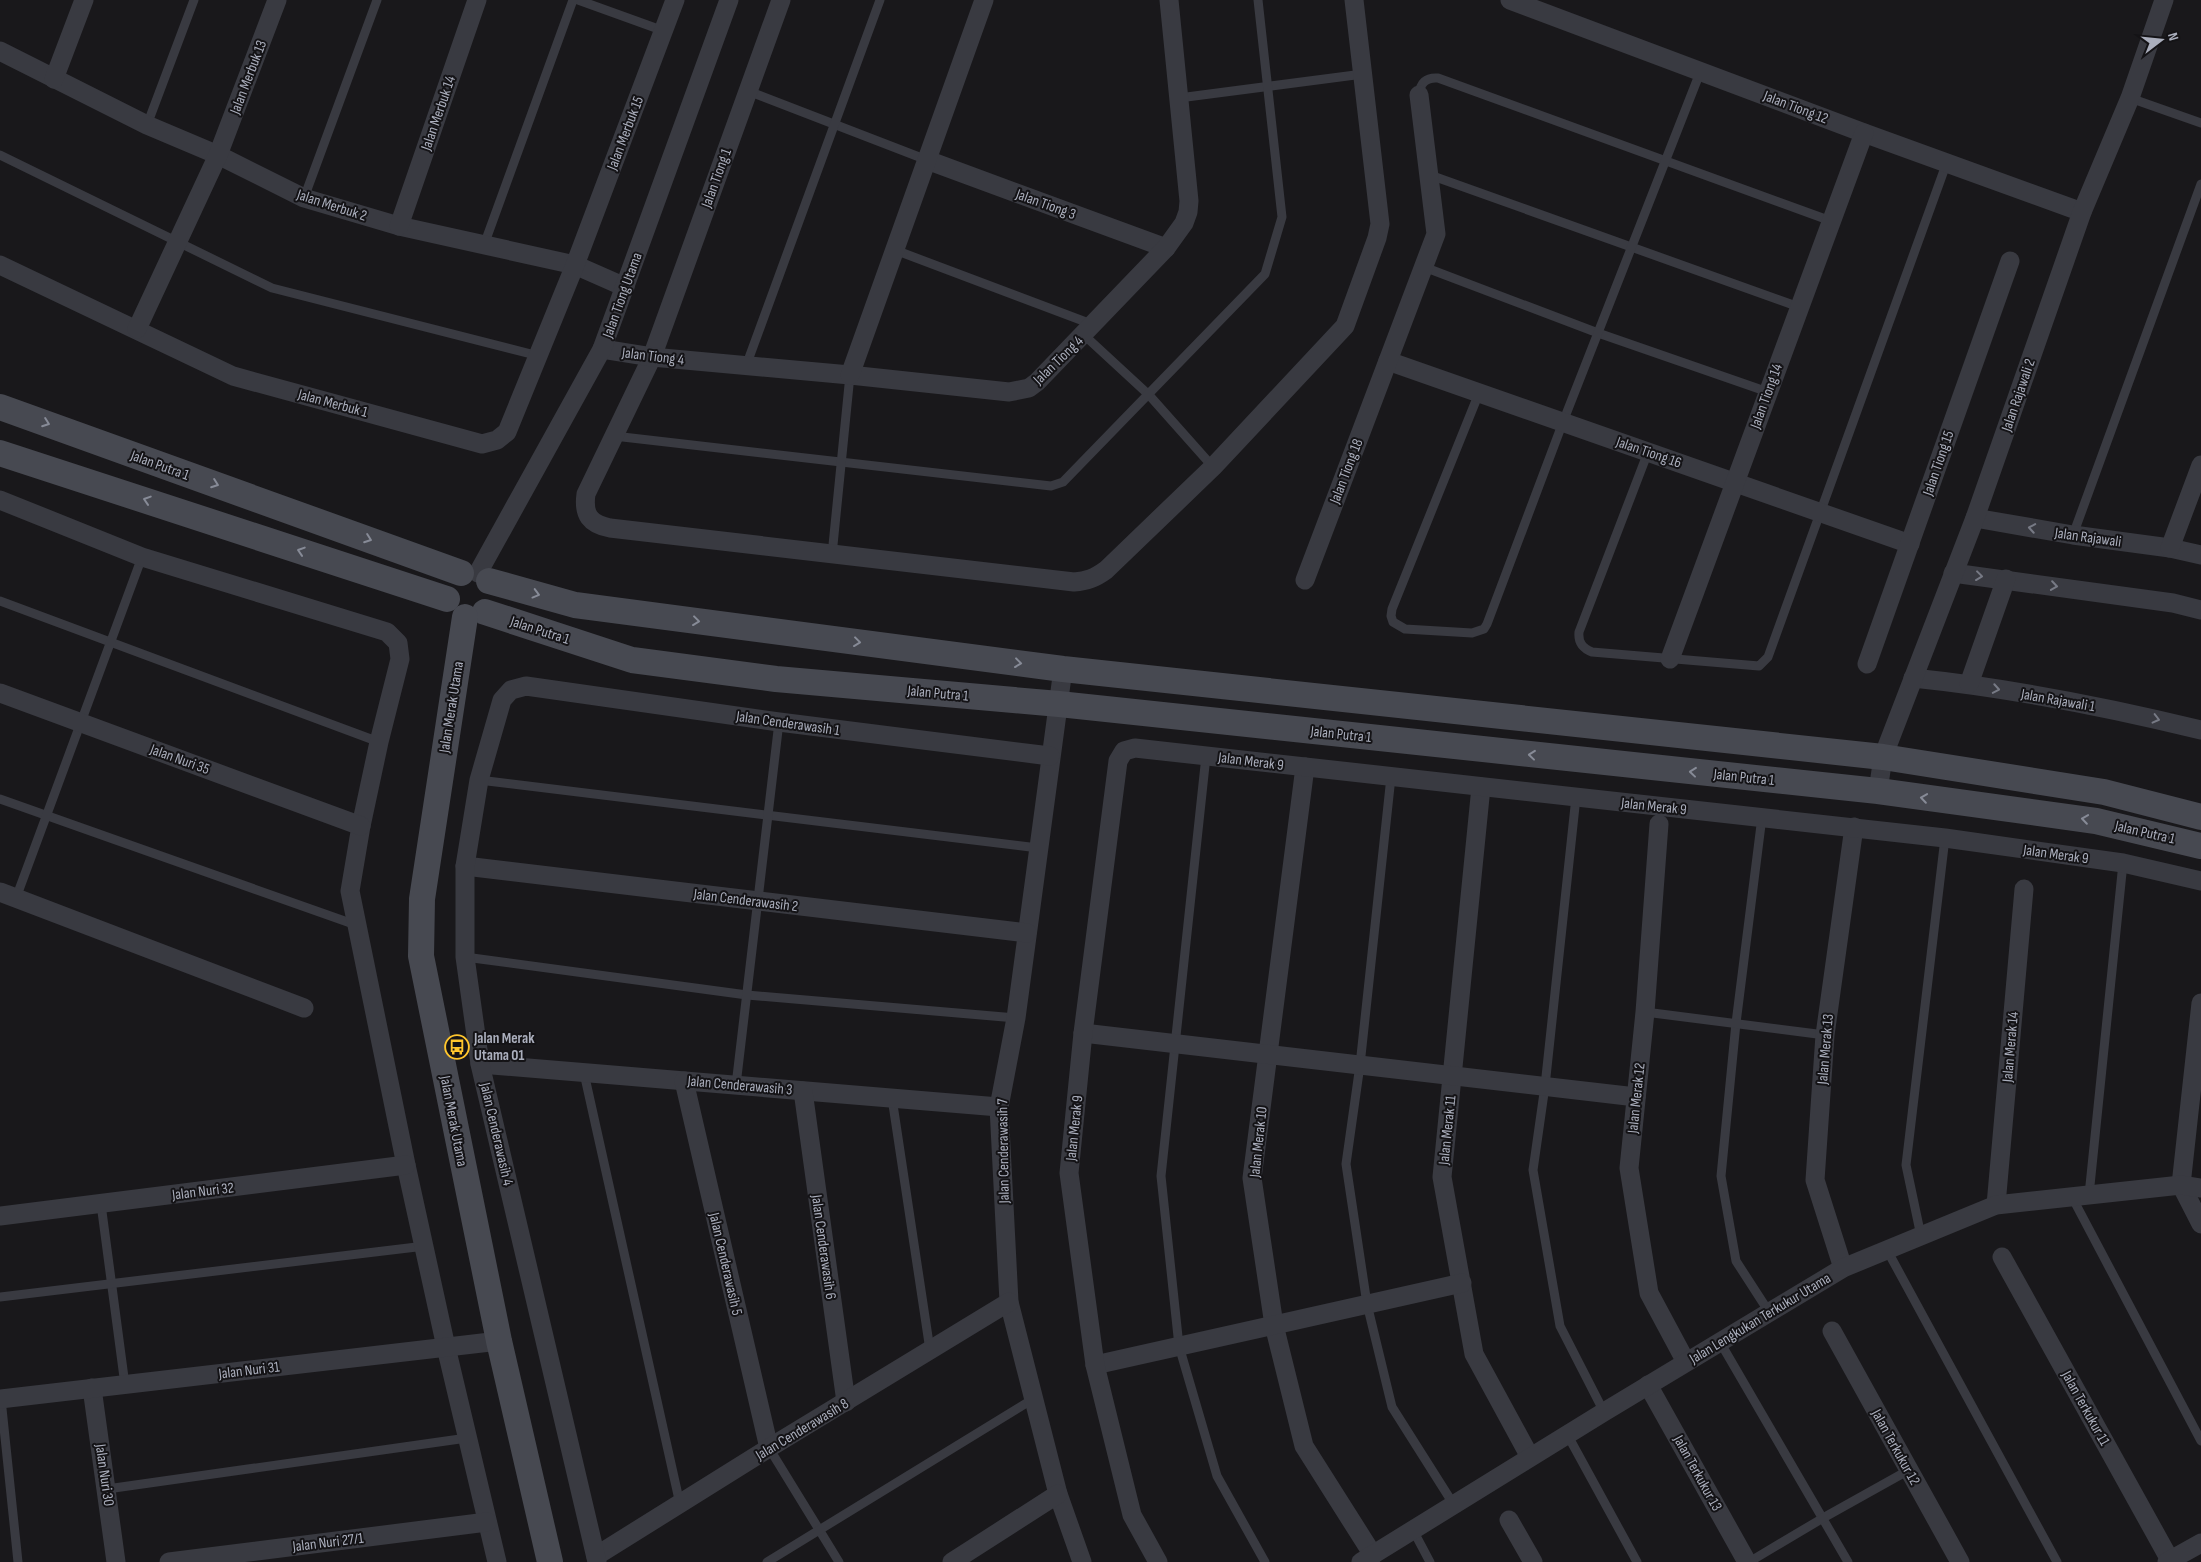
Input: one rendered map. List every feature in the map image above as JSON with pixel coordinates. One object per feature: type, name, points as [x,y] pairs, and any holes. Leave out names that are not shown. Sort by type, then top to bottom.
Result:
[{"type":"main road","name":"Jalan Putra 1","points":[[0,407],[476,576],[575,605],[1063,669],[1883,757],[2104,792],[2201,817]]},
{"type":"main road","points":[[0,452],[448,599]]},
{"type":"main road","points":[[476,576],[493,592],[492,603],[475,615],[457,613],[451,607],[448,599],[448,588],[453,579],[476,576]]},
{"type":"main road","name":"Jalan Putra 1","points":[[475,615],[632,660],[776,678],[1059,704],[1878,791],[2096,821],[2201,846]]},
{"type":"main road","name":"Jalan Merak Utama","points":[[475,615],[422,899],[420,956],[498,1341],[550,1562]]},
{"type":"street","points":[[54,79],[84,0]]},
{"type":"street","name":"Jalan Merbuk 13","points":[[137,329],[218,155],[277,0]]},
{"type":"street","name":"Jalan Merbuk 14","points":[[399,226],[477,0]]},
{"type":"street","name":"Jalan Merbuk 15","points":[[575,265],[675,0]]},
{"type":"street","name":"Jalan Tiong Utama","points":[[476,576],[602,349],[729,0]]},
{"type":"street","name":"Jalan Tiong 1","points":[[781,0],[652,357],[614,436],[584,505],[588,517],[599,526],[832,555]]},
{"type":"street","points":[[850,375],[984,0]]},
{"type":"street","name":"Jalan Tiong 4","points":[[602,349],[652,357],[1019,392],[1029,388],[1089,330],[1166,248],[1184,224],[1189,201],[1168,0]]},
{"type":"street","points":[[832,555],[1074,582],[1086,581],[1106,570],[1213,467],[1345,326],[1377,238],[1380,224],[1354,0]]},
{"type":"street","name":"Jalan Tiong 12","points":[[1510,0],[1701,70],[1864,133],[2082,212]]},
{"type":"street","name":"Jalan Rajawali 2","points":[[1878,791],[1883,757],[1952,573],[1975,518],[2082,212],[2130,98],[2164,0]]},
{"type":"street","name":"Jalan Merbuk 2","points":[[0,51],[147,125],[218,155],[304,198],[399,226],[575,265],[625,287]]},
{"type":"street","name":"Jalan Tiong 18","points":[[1305,580],[1436,234],[1419,95]]},
{"type":"street","name":"Jalan Tiong 14","points":[[1670,659],[1864,133]]},
{"type":"street","name":"Jalan Tiong 3","points":[[927,160],[1166,248]]},
{"type":"street","name":"Jalan Tiong 15","points":[[1867,664],[2010,261]]},
{"type":"street","name":"Jalan Merbuk 1","points":[[0,265],[233,376],[482,444],[498,440],[507,432],[575,265]]},
{"type":"street","name":"Jalan Tiong 16","points":[[1388,361],[1910,544]]},
{"type":"street","points":[[2170,548],[2201,465]]},
{"type":"street","points":[[0,500],[142,557],[388,632],[398,643],[400,659],[379,742],[361,826],[350,891],[406,1165],[446,1347],[497,1562]]},
{"type":"street","name":"Jalan Rajawali","points":[[1975,518],[2073,535],[2170,548],[2201,555]]},
{"type":"street","points":[[1952,573],[2173,603],[2201,610]]},
{"type":"street","points":[[1969,684],[2006,579]]},
{"type":"street","name":"Jalan Cenderawasih 7","points":[[1063,669],[1016,1018],[999,1107],[1009,1302],[1058,1494],[1082,1562]]},
{"type":"street","name":"Jalan Rajawali 1","points":[[1913,678],[1969,684],[2137,714],[2201,730]]},
{"type":"street","name":"Jalan Cenderawasih 1","points":[[526,686],[779,722],[1050,756]]},
{"type":"street","name":"Jalan Cenderawasih 4","points":[[526,686],[511,690],[502,700],[479,780],[465,866],[465,957],[480,1064],[596,1559]]},
{"type":"street","name":"Jalan Nuri 35","points":[[0,692],[361,826]]},
{"type":"street","name":"Jalan Merak 9","points":[[1158,1562],[1132,1515],[1096,1365],[1069,1173],[1083,1033],[1120,755],[1124,751],[1134,748],[1854,827],[2124,863],[2201,881]]},
{"type":"street","name":"Jalan Merak 10","points":[[1305,767],[1252,1178],[1274,1325],[1304,1446],[1367,1558]]},
{"type":"street","name":"Jalan Merak 11","points":[[1481,787],[1442,1177],[1474,1354],[1530,1457]]},
{"type":"street","name":"Jalan Merak 12","points":[[1659,824],[1645,1012],[1629,1168],[1649,1293],[1686,1362]]},
{"type":"street","name":"Jalan Merak 13","points":[[1843,1268],[1815,1180],[1825,1034],[1854,827]]},
{"type":"street","name":"Jalan Cenderawasih 2","points":[[465,866],[1027,933]]},
{"type":"street","name":"Jalan Merak 14","points":[[1996,1205],[2024,889]]},
{"type":"street","points":[[8,895],[304,1008]]},
{"type":"street","points":[[2201,1003],[2181,1184],[2201,1224]]},
{"type":"street","points":[[1083,1033],[1636,1097]]},
{"type":"street","name":"Jalan Cenderawasih 3","points":[[480,1064],[999,1107]]},
{"type":"street","name":"Jalan Cenderawasih 5","points":[[684,1081],[768,1448]]},
{"type":"street","name":"Jalan Cenderawasih 6","points":[[803,1091],[846,1402]]},
{"type":"street","name":"Jalan Nuri 32","points":[[0,1216],[406,1165]]},
{"type":"street","name":"Jalan Lengkukan Terkukur Utama","points":[[1367,1558],[1567,1434],[1843,1268],[1996,1205],[2181,1184],[2201,1188]]},
{"type":"street","name":"Jalan Terkukur 11","points":[[2002,1256],[2168,1561]]},
{"type":"street","points":[[1096,1365],[1462,1283]]},
{"type":"street","name":"Jalan Cenderawasih 8","points":[[596,1559],[768,1448],[1009,1302]]},
{"type":"street","name":"Jalan Terkukur 12","points":[[1832,1331],[1960,1562]]},
{"type":"street","name":"Jalan Nuri 31","points":[[1,1399],[498,1341]]},
{"type":"street","name":"Jalan Terkukur 13","points":[[1648,1385],[1748,1562]]},
{"type":"street","name":"Jalan Nuri 30","points":[[92,1388],[116,1562]]},
{"type":"street","points":[[952,1562],[1058,1494]]},
{"type":"street","points":[[1509,1520],[1532,1562]]},
{"type":"street","name":"Jalan Nuri 27/1","points":[[169,1562],[487,1522]]},
{"type":"street","points":[[2168,1561],[2201,1543]]},
{"type":"lane","points":[[147,125],[194,0]]},
{"type":"lane","points":[[304,198],[377,0]]},
{"type":"lane","points":[[484,245],[574,0]]},
{"type":"lane","points":[[578,0],[664,31]]},
{"type":"lane","points":[[746,366],[880,0]]},
{"type":"lane","points":[[614,436],[1055,486],[1063,482],[1265,274],[1282,217],[1258,0]]},
{"type":"lane","points":[[1479,393],[1392,608],[1391,616],[1393,622],[1405,629],[1472,633],[1484,629],[1701,70]]},
{"type":"lane","points":[[1179,98],[1363,74]]},
{"type":"lane","points":[[1419,95],[1420,87],[1424,81],[1438,78],[1831,221]]},
{"type":"lane","points":[[748,91],[927,160]]},
{"type":"lane","points":[[2130,98],[2201,122]]},
{"type":"lane","points":[[0,155],[272,288],[539,356]]},
{"type":"lane","points":[[1648,452],[1578,638],[1581,645],[1592,652],[1752,667],[1764,662],[1948,162]]},
{"type":"lane","points":[[1430,175],[1799,307]]},
{"type":"lane","points":[[2073,535],[2201,184]]},
{"type":"lane","points":[[895,250],[1089,330],[1213,467]]},
{"type":"lane","points":[[1424,267],[1598,333],[1768,392]]},
{"type":"lane","points":[[832,555],[850,375]]},
{"type":"lane","points":[[8,895],[47,815],[142,557]]},
{"type":"lane","points":[[0,602],[379,742]]},
{"type":"lane","points":[[736,1085],[779,722]]},
{"type":"lane","points":[[1206,756],[1161,1176],[1180,1346],[1216,1476],[1265,1562]]},
{"type":"lane","points":[[1391,777],[1360,1065],[1346,1164],[1367,1304],[1392,1407],[1454,1505]]},
{"type":"lane","points":[[479,780],[1038,848]]},
{"type":"lane","points":[[1576,797],[1545,1086],[1533,1170],[1560,1326],[1604,1412]]},
{"type":"lane","points":[[0,799],[356,924]]},
{"type":"lane","points":[[1762,817],[1736,1023],[1721,1176],[1736,1261],[1769,1312]]},
{"type":"lane","points":[[1921,1236],[1906,1165],[1945,838]]},
{"type":"lane","points":[[2124,863],[2080,1196],[2201,1441]]},
{"type":"lane","points":[[465,957],[747,995],[1016,1018]]},
{"type":"lane","points":[[1645,1012],[1825,1034]]},
{"type":"lane","points":[[584,1072],[680,1504]]},
{"type":"lane","points":[[892,1098],[930,1351]]},
{"type":"lane","points":[[101,1204],[125,1385]]},
{"type":"lane","points":[[0,1297],[425,1246]]},
{"type":"lane","points":[[1887,1250],[2057,1562]]},
{"type":"lane","points":[[1720,1342],[1848,1562]]},
{"type":"lane","points":[[767,1562],[1033,1398]]},
{"type":"lane","points":[[1,1399],[18,1562]]},
{"type":"lane","points":[[1567,1434],[1637,1562]]},
{"type":"lane","points":[[107,1489],[467,1438]]},
{"type":"lane","points":[[768,1448],[840,1562]]},
{"type":"lane","points":[[1748,1562],[1909,1470]]},
{"type":"lane","points":[[1413,1530],[1430,1562]]},
{"type":"place","name":"Jalan Merak Utama 01","points":[[457,1047]]}]
